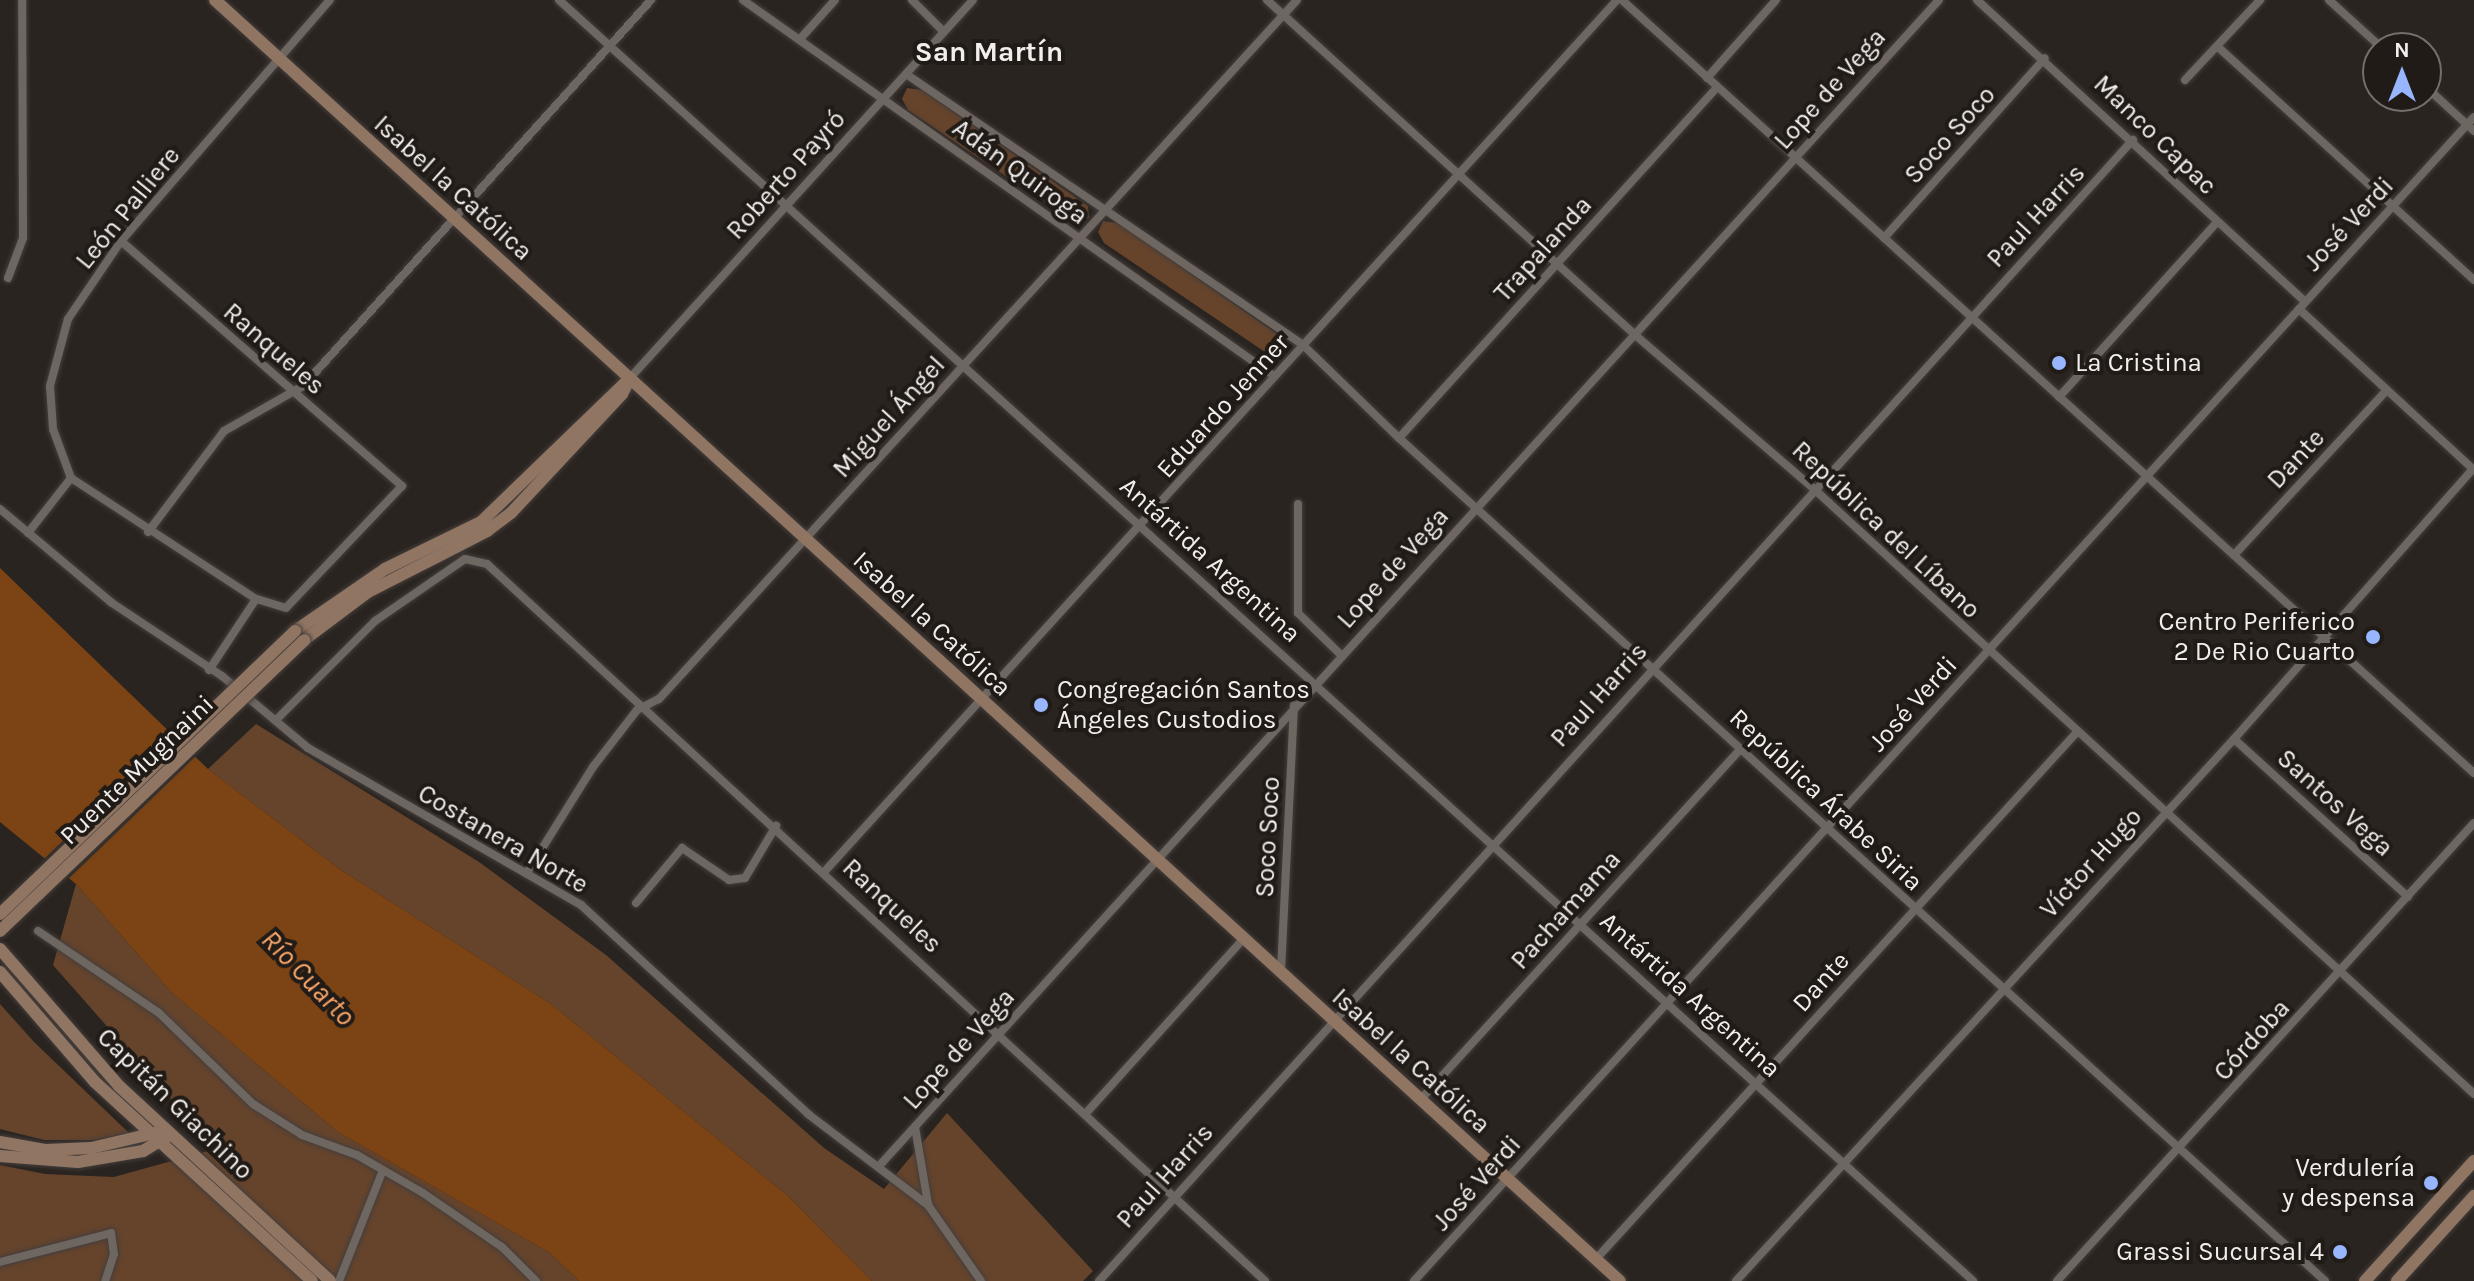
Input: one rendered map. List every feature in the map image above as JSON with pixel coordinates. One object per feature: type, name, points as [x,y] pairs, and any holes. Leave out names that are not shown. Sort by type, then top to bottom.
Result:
[{"type":"main road","name":"Isabel la Católica","points":[[215,0],[1620,1281]]},
{"type":"main road","name":"Roberto Payró","points":[[299,636],[385,569],[481,522],[630,378]]},
{"type":"main road","name":"Puente Mugnaini","points":[[0,914],[299,636]]},
{"type":"main road","name":"Puente Mugnaini","points":[[0,931],[299,636]]},
{"type":"main road","name":"Capitán Giachino","points":[[0,949],[103,1070],[312,1281]]},
{"type":"main road","name":"Capitán Giachino","points":[[0,972],[95,1082],[153,1133],[167,1137],[330,1281]]},
{"type":"main road","points":[[0,1142],[46,1150],[91,1148],[153,1133]]},
{"type":"main road","points":[[0,1156],[78,1162],[143,1151],[167,1137]]},
{"type":"main road","points":[[2365,1281],[2474,1161]]},
{"type":"main road","points":[[2397,1281],[2474,1196]]},
{"type":"street","points":[[8,278],[23,238],[22,0]]},
{"type":"street","name":"León Palliere","points":[[71,478],[50,408],[55,361],[68,319],[121,241],[330,0]]},
{"type":"street","name":"Antártida Argentina","points":[[559,0],[789,205],[1973,1281]]},
{"type":"street","points":[[148,532],[224,431],[294,393],[651,0]]},
{"type":"street","name":"Adán Quiroga","points":[[743,0],[1274,376]]},
{"type":"street","points":[[800,39],[835,0]]},
{"type":"street","points":[[912,0],[944,32]]},
{"type":"street","name":"Roberto Payró","points":[[630,378],[973,0]]},
{"type":"street","name":"República del Líbano","points":[[1267,0],[1634,334],[1814,489],[1988,652],[2474,1094]]},
{"type":"street","name":"Miguel Ángel","points":[[528,871],[593,767],[646,705],[659,699],[1297,0]]},
{"type":"street","points":[[1619,0],[2474,773]]},
{"type":"street","name":"Eduardo Jenner","points":[[825,871],[1143,526],[1274,376],[1619,0]]},
{"type":"street","points":[[1707,78],[1776,0]]},
{"type":"street","name":"Lope de Vega","points":[[880,1165],[1294,705],[1939,0]]},
{"type":"street","name":"Manco Capac","points":[[1977,0],[2133,140],[2387,390],[2474,469]]},
{"type":"street","points":[[2185,80],[2260,0]]},
{"type":"street","points":[[2329,0],[2364,32]]},
{"type":"street","points":[[2218,47],[2474,280]]},
{"type":"street","name":"Soco Soco","points":[[1884,238],[2045,58]]},
{"type":"street","name":"Adán Quiroga","points":[[906,74],[1304,346]]},
{"type":"street","name":"Trapalanda","points":[[1399,438],[1717,87]]},
{"type":"street","points":[[2442,100],[2472,124]]},
{"type":"street","name":"José Verdi","points":[[1414,1281],[2302,305],[2472,124]]},
{"type":"street","name":"Paul Harris","points":[[1099,1281],[1173,1195],[2133,140]]},
{"type":"street","points":[[2059,397],[2217,222]]},
{"type":"street","name":"Ranqueles","points":[[121,241],[402,486],[293,603],[276,608],[256,599]]},
{"type":"street","name":"República Árabe Siria","points":[[1304,346],[1475,508],[1829,826],[1915,909],[2325,1281]]},
{"type":"street","name":"Dante","points":[[2234,555],[2387,390]]},
{"type":"street","name":"Víctor Hugo","points":[[1736,1281],[2234,739],[2474,469]]},
{"type":"street","points":[[28,533],[71,478],[148,532],[256,599],[209,670]]},
{"type":"street","points":[[1298,504],[1298,613],[1341,655]]},
{"type":"street","name":"Costanera Norte","points":[[0,509],[112,603],[277,719],[308,748],[528,871],[581,905],[808,1114],[880,1165],[928,1205],[981,1281]]},
{"type":"street","name":"Ranqueles","points":[[277,719],[375,621],[465,559],[487,564],[646,705],[1087,1112],[1265,1281]]},
{"type":"street","name":"Soco Soco","points":[[1281,971],[1294,705]]},
{"type":"street","name":"Dante","points":[[1596,1259],[2077,732]]},
{"type":"street","name":"Santos Vega","points":[[2234,739],[2408,897]]},
{"type":"street","name":"Pachamama","points":[[1421,1099],[1741,749]]},
{"type":"street","name":"Córdoba","points":[[2057,1281],[2474,823]]},
{"type":"street","points":[[636,903],[682,848],[729,880],[745,878],[776,826]]},
{"type":"street","points":[[38,931],[174,1025],[253,1104],[302,1135],[383,1170],[502,1247],[536,1281]]},
{"type":"street","points":[[1087,1112],[1244,938]]},
{"type":"street","points":[[915,1127],[928,1205]]},
{"type":"street","points":[[339,1281],[383,1170]]},
{"type":"street","points":[[0,1262],[111,1233],[114,1254],[105,1281]]},
{"type":"shaded area","points":[[907,88],[922,90],[1088,206],[1089,218],[1075,223],[908,110],[902,99]]},
{"type":"shaded area","points":[[1103,221],[1118,223],[1284,339],[1285,351],[1271,356],[1104,243],[1098,232]]},
{"type":"shaded area","points":[[256,724],[479,862],[606,955],[824,1148],[884,1189],[947,1113],[1093,1271],[1083,1281],[872,1281],[787,1195],[551,1004],[341,870],[208,769]]},
{"type":"shaded area","points":[[76,884],[172,993],[338,1132],[550,1253],[579,1281],[0,1281],[0,1165],[45,1174],[114,1177],[215,1149],[53,965]]},
{"type":"shaded area","points":[[0,1004],[34,1042],[129,1133],[94,1140],[44,1140],[0,1129]]},
{"type":"water","name":"Río Cuarto","points":[[0,568],[208,769],[341,870],[551,1004],[787,1195],[872,1281],[579,1281],[550,1253],[338,1132],[172,993],[76,884],[0,822]]},
{"type":"pier","points":[[176,733],[198,754],[66,881],[42,861]]},
{"type":"place","name":"La Cristina","points":[[2059,363]]},
{"type":"place","name":"Centro Periferico 2 De Rio Cuarto","points":[[2373,637]]},
{"type":"place","name":"Congregación Santos Ángeles Custodios","points":[[1041,705]]},
{"type":"place","name":"Verdulería y despensa","points":[[2431,1183]]},
{"type":"place","name":"Grassi Sucursal 4","points":[[2340,1252]]},
{"type":"district","name":"San Martín","points":[[989,52]]}]
